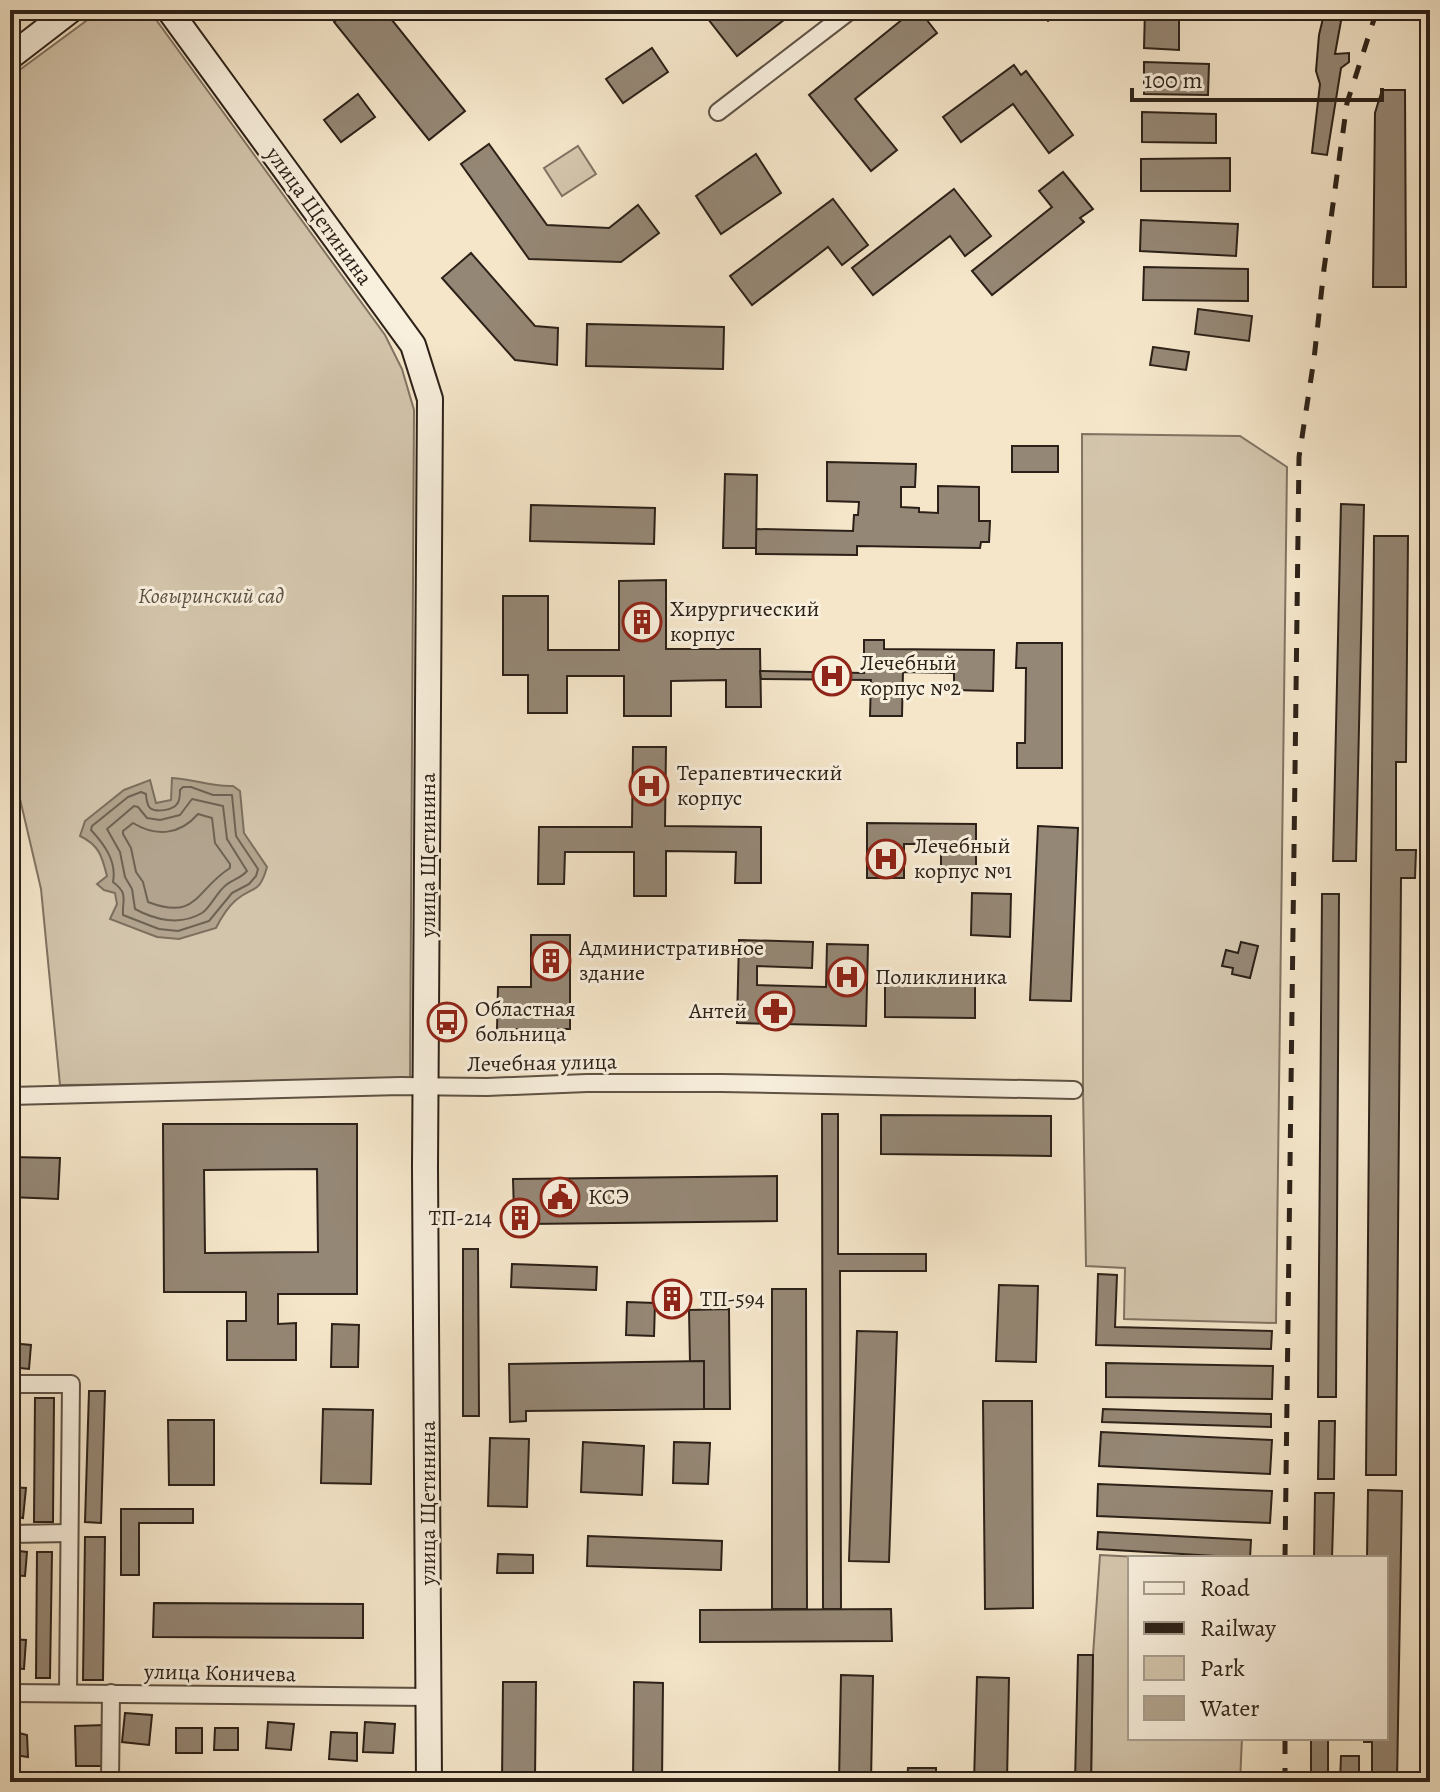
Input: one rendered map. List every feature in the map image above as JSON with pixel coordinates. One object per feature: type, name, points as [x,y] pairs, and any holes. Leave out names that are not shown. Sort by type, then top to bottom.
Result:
[{"type":"street","points":[[10,57],[71,10]]},
{"type":"street","name":"улица Щетинина","points":[[169,10],[413,345],[430,399],[426,1086],[429,1782]]},
{"type":"street","points":[[718,112],[851,10]]},
{"type":"street","name":"Лечебная улица","points":[[10,1096],[587,1083],[1074,1090]]},
{"type":"street","points":[[10,1384],[71,1384],[68,1693]]},
{"type":"street","points":[[10,1534],[69,1533]]},
{"type":"street","name":"улица Коничева","points":[[10,1693],[430,1697]]},
{"type":"street","points":[[110,1782],[111,1693]]},
{"type":"green space","name":"Ковыринский сад","points":[[101,10],[149,10],[385,335],[402,369],[414,410],[410,1082],[60,1085],[41,889],[20,799],[10,782],[10,77]]},
{"type":"green space","points":[[578,146],[596,174],[562,196],[544,168]]},
{"type":"green space","points":[[1082,434],[1240,436],[1287,467],[1276,1323],[1124,1319],[1125,1268],[1086,1266]]},
{"type":"green space","points":[[1100,1555],[1128,1556],[1128,1740],[1242,1740],[1240,1782],[1091,1782],[1093,1655]]},
{"type":"water","points":[[172,778],[233,786],[240,791],[244,833],[267,867],[258,886],[233,903],[216,928],[179,939],[157,937],[110,919],[117,904],[115,893],[97,884],[107,876],[103,863],[96,847],[80,836],[85,821],[124,790],[150,780],[156,803],[171,800]]},
{"type":"building","points":[[349,10],[384,10],[465,111],[429,140],[334,22]]},
{"type":"building","points":[[701,10],[740,12],[797,10],[737,56]]},
{"type":"building","points":[[914,10],[919,10],[937,33],[855,99],[897,150],[871,171],[809,95]]},
{"type":"building","points":[[1039,10],[1063,10],[1048,21]]},
{"type":"building","points":[[1145,10],[1179,10],[1179,50],[1144,48]]},
{"type":"building","points":[[1325,10],[1343,10],[1335,54],[1349,53],[1349,62],[1341,68],[1327,155],[1312,153],[1320,84],[1316,71],[1319,35]]},
{"type":"building","points":[[1422,20],[1430,20],[1430,286],[1425,286]]},
{"type":"building","points":[[652,48],[668,72],[623,103],[606,79]]},
{"type":"building","points":[[1144,62],[1209,64],[1208,95],[1144,94]]},
{"type":"building","points":[[1014,65],[1021,75],[1026,71],[1073,135],[1049,153],[1013,104],[961,142],[943,117]]},
{"type":"building","points":[[1382,90],[1405,90],[1406,287],[1373,287],[1375,113]]},
{"type":"building","points":[[358,94],[375,117],[341,142],[324,120]]},
{"type":"building","points":[[1142,112],[1216,114],[1216,143],[1142,142]]},
{"type":"building","points":[[489,144],[547,225],[609,228],[638,205],[659,233],[621,262],[529,259],[461,164]]},
{"type":"building","points":[[756,154],[781,193],[721,234],[696,196]]},
{"type":"building","points":[[1230,158],[1230,191],[1141,191],[1141,159]]},
{"type":"building","points":[[1063,172],[1093,209],[1080,218],[1084,222],[992,295],[972,271],[1052,207],[1039,191]]},
{"type":"building","points":[[954,189],[991,236],[965,256],[950,236],[873,295],[852,268]]},
{"type":"building","points":[[833,199],[868,245],[842,265],[828,247],[752,305],[730,276]]},
{"type":"building","points":[[1141,220],[1238,224],[1236,256],[1140,251]]},
{"type":"building","points":[[471,253],[535,326],[558,328],[557,365],[515,360],[442,278]]},
{"type":"building","points":[[1144,267],[1248,269],[1248,301],[1143,300]]},
{"type":"building","points":[[1198,309],[1252,316],[1249,341],[1195,334]]},
{"type":"building","points":[[587,324],[724,327],[723,369],[586,366]]},
{"type":"building","points":[[1153,347],[1189,352],[1186,370],[1150,365]]},
{"type":"building","points":[[1012,446],[1058,446],[1058,472],[1012,472]]},
{"type":"building","points":[[827,462],[916,464],[915,487],[901,487],[901,507],[919,508],[919,512],[938,513],[938,486],[979,487],[979,521],[990,521],[989,542],[981,542],[980,548],[857,546],[857,555],[756,554],[756,529],[853,531],[859,502],[827,501]]},
{"type":"building","points":[[725,474],[757,475],[756,548],[723,548]]},
{"type":"building","points":[[1341,504],[1364,505],[1356,861],[1333,861]]},
{"type":"building","points":[[531,505],[655,508],[654,544],[530,541]]},
{"type":"building","points":[[1374,536],[1408,536],[1406,762],[1396,762],[1396,850],[1416,850],[1415,878],[1401,878],[1396,1475],[1366,1475]]},
{"type":"building","name":"Хирургический корпус","points":[[666,580],[666,649],[760,649],[761,707],[726,707],[726,680],[671,681],[671,716],[624,716],[624,676],[567,676],[567,713],[528,713],[528,675],[503,675],[503,596],[548,596],[548,650],[619,650],[619,581]]},
{"type":"building","name":"Лечебный корпус №2","points":[[864,640],[884,640],[884,649],[994,650],[993,691],[954,690],[954,673],[903,672],[902,716],[870,716],[871,680],[761,679],[760,671],[864,673]]},
{"type":"building","points":[[1017,643],[1062,643],[1062,768],[1017,768],[1017,743],[1025,743],[1026,668],[1016,668]]},
{"type":"building","name":"Терапевтический корпус","points":[[633,747],[666,747],[665,826],[761,827],[761,883],[735,883],[736,852],[666,851],[666,896],[634,896],[634,852],[565,852],[564,884],[538,884],[539,827],[632,827]]},
{"type":"building","name":"Лечебный корпус №1","points":[[867,823],[976,824],[976,875],[941,875],[941,844],[904,844],[904,878],[867,878]]},
{"type":"building","points":[[1038,826],[1078,828],[1071,1001],[1030,1000]]},
{"type":"building","points":[[17,851],[19,901],[10,902],[10,852]]},
{"type":"building","points":[[1426,874],[1430,874],[1430,1474],[1420,1474]]},
{"type":"building","points":[[972,893],[1011,894],[1010,937],[971,935]]},
{"type":"building","points":[[1322,894],[1339,894],[1336,1397],[1318,1397]]},
{"type":"building","name":"Административное здание","points":[[531,935],[570,935],[570,1029],[497,1029],[498,987],[531,987]]},
{"type":"building","name":"Поликлиника","points":[[739,940],[813,942],[812,968],[757,966],[757,985],[826,987],[827,944],[868,945],[866,1026],[737,1023]]},
{"type":"building","points":[[1241,942],[1258,946],[1250,978],[1232,974],[1233,968],[1222,966],[1226,950],[1238,953]]},
{"type":"building","points":[[885,984],[975,985],[975,1018],[885,1017]]},
{"type":"building","points":[[822,1114],[838,1114],[838,1254],[926,1254],[926,1271],[840,1271],[841,1609],[823,1609]]},
{"type":"building","points":[[881,1115],[1051,1116],[1051,1156],[881,1154]]},
{"type":"building","points":[[163,1124],[357,1124],[357,1294],[278,1294],[278,1324],[296,1323],[296,1360],[227,1360],[227,1321],[246,1321],[246,1292],[164,1292]],"holes":[[[317,1169],[318,1252],[205,1253],[204,1170]]]},
{"type":"building","points":[[10,1157],[60,1158],[58,1199],[10,1197]]},
{"type":"building","points":[[777,1176],[777,1221],[527,1224],[526,1213],[514,1213],[513,1179]]},
{"type":"building","name":"ТП-214","points":[[514,1213],[526,1213],[527,1224],[514,1224]]},
{"type":"building","points":[[463,1249],[478,1249],[479,1416],[463,1416]]},
{"type":"building","points":[[512,1264],[597,1267],[596,1290],[511,1287]]},
{"type":"building","points":[[1098,1274],[1117,1275],[1115,1327],[1272,1331],[1271,1349],[1096,1345]]},
{"type":"building","points":[[999,1285],[1038,1286],[1036,1362],[996,1361]]},
{"type":"building","points":[[772,1289],[806,1289],[807,1609],[772,1609]]},
{"type":"building","name":"ТП-594","points":[[666,1292],[677,1292],[677,1306],[666,1306]]},
{"type":"building","points":[[627,1302],[655,1303],[654,1336],[626,1335]]},
{"type":"building","points":[[729,1309],[730,1409],[704,1409],[704,1361],[690,1362],[689,1310]]},
{"type":"building","points":[[332,1324],[359,1325],[358,1367],[331,1367]]},
{"type":"building","points":[[857,1331],[897,1332],[889,1562],[849,1561]]},
{"type":"building","points":[[10,1343],[31,1345],[29,1369],[10,1367]]},
{"type":"building","points":[[704,1361],[704,1409],[526,1411],[526,1421],[510,1422],[509,1364]]},
{"type":"building","points":[[1106,1363],[1273,1366],[1272,1399],[1106,1397]]},
{"type":"building","points":[[89,1391],[105,1391],[101,1523],[85,1522]]},
{"type":"building","points":[[35,1398],[54,1398],[53,1522],[34,1522]]},
{"type":"building","points":[[983,1401],[1032,1401],[1033,1608],[985,1609]]},
{"type":"building","points":[[323,1409],[373,1410],[371,1484],[321,1483]]},
{"type":"building","points":[[1103,1409],[1271,1414],[1271,1427],[1102,1422]]},
{"type":"building","points":[[168,1420],[214,1420],[214,1485],[169,1485]]},
{"type":"building","points":[[1319,1421],[1335,1421],[1334,1479],[1318,1479]]},
{"type":"building","points":[[1101,1432],[1272,1440],[1270,1474],[1099,1466]]},
{"type":"building","points":[[490,1438],[529,1439],[527,1507],[488,1506]]},
{"type":"building","points":[[583,1442],[644,1446],[642,1495],[581,1492]]},
{"type":"building","points":[[674,1442],[710,1443],[708,1484],[673,1483]]},
{"type":"building","points":[[1098,1484],[1272,1491],[1270,1523],[1097,1516]]},
{"type":"building","points":[[10,1487],[26,1488],[23,1518],[10,1516]]},
{"type":"building","points":[[1368,1490],[1402,1491],[1397,1782],[1372,1782],[1372,1742],[1364,1742],[1388,1740],[1388,1556],[1367,1556]]},
{"type":"building","points":[[1315,1493],[1334,1493],[1332,1556],[1314,1556]]},
{"type":"building","points":[[121,1509],[193,1509],[193,1523],[139,1523],[139,1575],[121,1575]]},
{"type":"building","points":[[1098,1532],[1251,1540],[1250,1556],[1097,1549]]},
{"type":"building","points":[[588,1536],[722,1541],[721,1570],[587,1566]]},
{"type":"building","points":[[85,1537],[105,1537],[103,1680],[83,1680]]},
{"type":"building","points":[[10,1550],[27,1552],[25,1576],[10,1575]]},
{"type":"building","points":[[37,1552],[52,1552],[50,1678],[36,1678]]},
{"type":"building","points":[[498,1554],[533,1555],[533,1573],[497,1573]]},
{"type":"building","points":[[154,1603],[363,1604],[363,1638],[153,1637]]},
{"type":"building","points":[[891,1609],[892,1641],[700,1642],[700,1610]]},
{"type":"building","points":[[10,1639],[26,1640],[24,1669],[10,1668]]},
{"type":"building","points":[[1078,1655],[1093,1655],[1091,1782],[1075,1782]]},
{"type":"building","points":[[841,1675],[873,1676],[871,1782],[839,1782]]},
{"type":"building","points":[[977,1677],[1009,1678],[1007,1782],[974,1782]]},
{"type":"building","points":[[503,1682],[536,1682],[535,1782],[502,1782]]},
{"type":"building","points":[[634,1682],[663,1683],[662,1782],[633,1782]]},
{"type":"building","points":[[125,1713],[152,1715],[149,1745],[122,1742]]},
{"type":"building","points":[[268,1722],[294,1724],[291,1750],[266,1748]]},
{"type":"building","points":[[365,1722],[395,1724],[393,1753],[363,1752]]},
{"type":"building","points":[[105,1725],[105,1766],[76,1766],[75,1726]]},
{"type":"building","points":[[176,1728],[202,1728],[202,1753],[176,1753]]},
{"type":"building","points":[[215,1728],[238,1728],[238,1750],[214,1750]]},
{"type":"building","points":[[15,1732],[27,1735],[28,1757],[14,1755]]},
{"type":"building","points":[[331,1732],[357,1733],[357,1761],[329,1759]]},
{"type":"building","points":[[1311,1740],[1328,1740],[1328,1782],[1311,1782]]},
{"type":"building","points":[[1341,1756],[1359,1756],[1359,1782],[1340,1782]]},
{"type":"building","points":[[908,1768],[936,1768],[936,1782],[907,1782]]},
{"type":"railway","points":[[1285,1556],[1299,457],[1347,103],[1377,10]]},
{"type":"railway","points":[[1285,1740],[1285,1782]]},
{"type":"place","name":"Хирургический корпус","points":[[642,622]]},
{"type":"place","name":"Лечебный корпус №2","points":[[832,676]]},
{"type":"place","name":"Терапевтический корпус","points":[[649,786]]},
{"type":"place","name":"Лечебный корпус №1","points":[[886,859]]},
{"type":"place","name":"Административное здание","points":[[551,961]]},
{"type":"place","name":"Поликлиника","points":[[847,977]]},
{"type":"place","name":"Антей","points":[[775,1011]]},
{"type":"place","name":"Областная больница","points":[[447,1022]]},
{"type":"place","name":"КСЭ","points":[[560,1197]]},
{"type":"place","name":"ТП-214","points":[[520,1218]]},
{"type":"place","name":"ТП-594","points":[[672,1299]]}]
